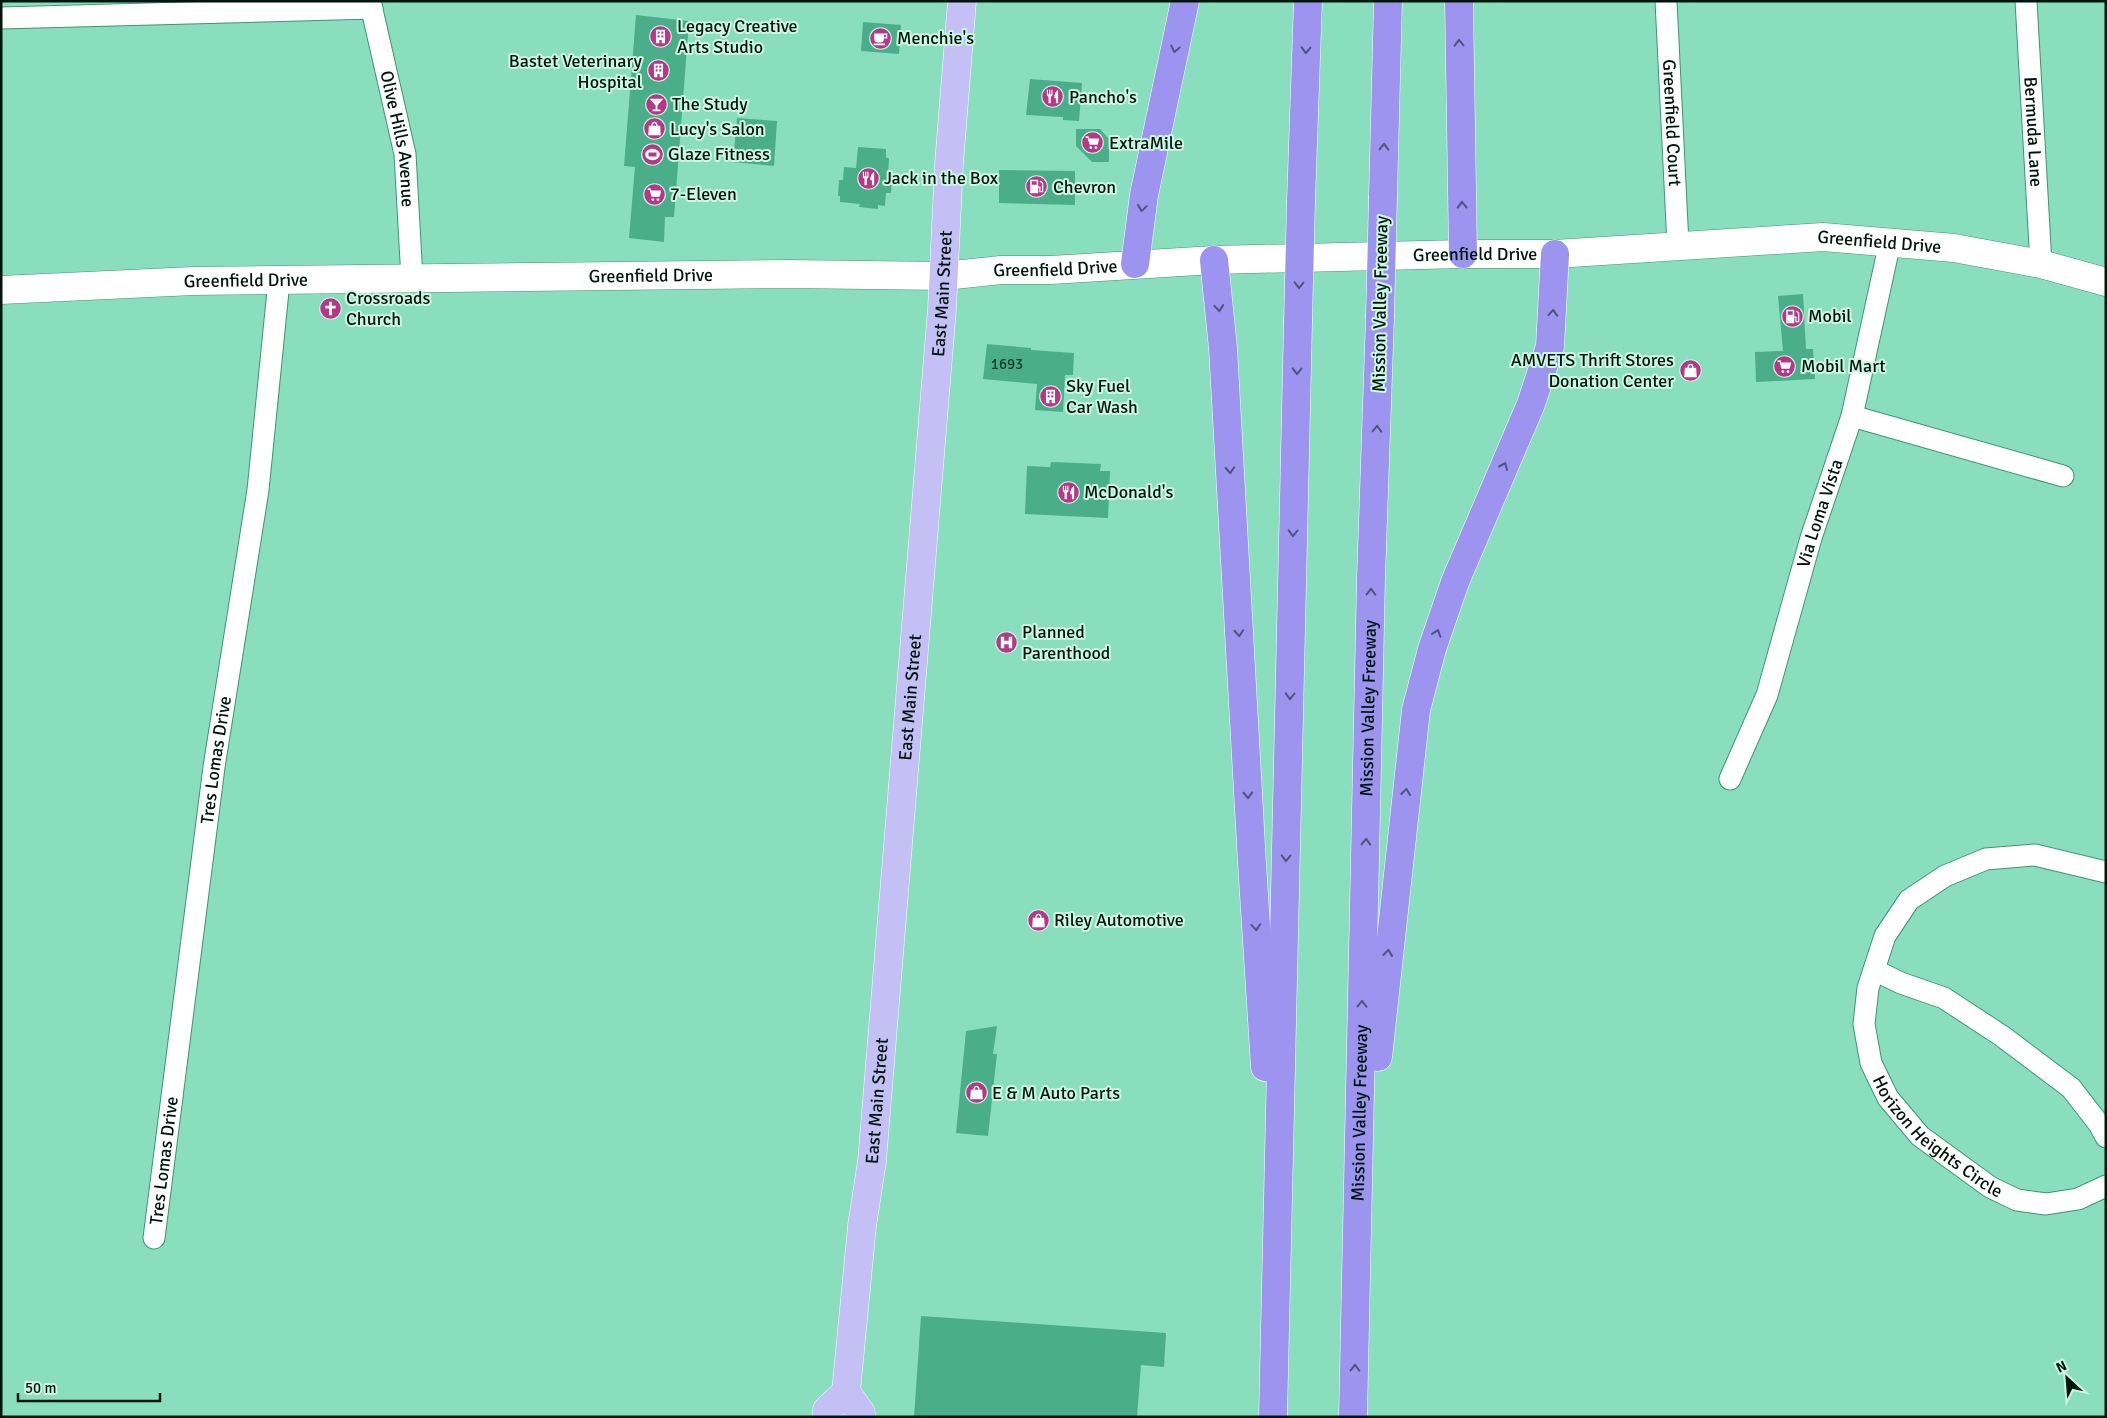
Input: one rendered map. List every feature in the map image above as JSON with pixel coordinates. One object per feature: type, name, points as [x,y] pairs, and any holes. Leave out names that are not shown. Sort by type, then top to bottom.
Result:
[{"type":"highway","points":[[1135,264],[1144,195],[1185,1]]},
{"type":"highway","points":[[1273,1417],[1298,322],[1308,1]]},
{"type":"highway","name":"Mission Valley Freeway","points":[[1353,1417],[1371,588],[1388,1]]},
{"type":"highway","points":[[1459,1],[1463,254]]},
{"type":"highway","points":[[1356,1298],[1381,1024],[1416,710],[1432,649],[1454,582],[1531,404],[1550,346],[1555,254]]},
{"type":"highway","points":[[1214,260],[1223,348],[1252,863],[1277,1246]]},
{"type":"main road","name":"East Main Street","points":[[846,1392],[862,1226],[872,1161],[944,276],[949,164],[962,1]]},
{"type":"main road","name":"Greenfield Drive","points":[[1,290],[194,282],[790,274],[944,276],[1001,270],[1051,270],[1214,260],[1463,254],[1555,254],[1823,236],[1954,248],[2041,264],[2106,282]]},
{"type":"main road","points":[[826,1417],[827,1410],[846,1392],[861,1413],[861,1417]]},
{"type":"street","name":"Greenfield Court","points":[[1666,1],[1678,245]]},
{"type":"street","name":"Bermuda Lane","points":[[2026,1],[2041,264]]},
{"type":"street","points":[[1,18],[371,5]]},
{"type":"street","name":"Olive Hills Avenue","points":[[371,5],[405,154],[412,279]]},
{"type":"street","name":"Via Loma Vista","points":[[1730,780],[1768,695],[1811,538],[1852,416],[1890,242]]},
{"type":"street","name":"Tres Lomas Drive","points":[[154,1238],[214,767],[258,490],[279,281]]},
{"type":"street","points":[[1852,416],[2063,476]]},
{"type":"street","name":"Horizon Heights Circle","points":[[2106,872],[2035,855],[1986,859],[1945,876],[1909,900],[1885,936],[1868,988],[1864,1015],[1866,1044],[1870,1063],[1888,1098],[1920,1136],[1990,1188],[2017,1200],[2046,1204],[2062,1203],[2095,1193],[2106,1186]]},
{"type":"street","points":[[1874,970],[1944,998],[2002,1036],[2070,1088],[2106,1137]]},
{"type":"building","points":[[636,15],[689,21],[674,217],[665,217],[664,242],[629,238],[635,167],[624,166]]},
{"type":"building","name":"Menchie's","points":[[863,22],[901,25],[899,54],[861,51]]},
{"type":"building","name":"Pancho's","points":[[1030,79],[1082,83],[1079,121],[1063,120],[1063,117],[1026,115]]},
{"type":"building","points":[[737,118],[777,121],[774,166],[733,162]]},
{"type":"building","name":"ExtraMile","points":[[1076,129],[1100,129],[1109,139],[1109,162],[1092,162],[1076,146]]},
{"type":"building","name":"Jack in the Box","points":[[858,147],[886,149],[886,158],[889,158],[888,175],[892,175],[891,193],[886,193],[885,206],[878,205],[878,209],[859,207],[860,204],[840,202],[840,196],[838,196],[839,180],[843,180],[844,167],[856,168]]},
{"type":"building","name":"Chevron","points":[[999,170],[1075,171],[1075,205],[999,203]]},
{"type":"building","points":[[1803,294],[1806,349],[1813,349],[1815,379],[1756,382],[1755,352],[1783,351],[1778,296]]},
{"type":"building","points":[[987,344],[1074,353],[1073,375],[1065,375],[1063,412],[1035,410],[1037,384],[983,379]]},
{"type":"building","name":"McDonald's","points":[[1051,462],[1101,464],[1100,471],[1110,471],[1108,518],[1025,514],[1027,466],[1050,467]]},
{"type":"building","name":"E & M Auto Parts","points":[[997,1026],[993,1054],[997,1054],[988,1136],[956,1133],[966,1031]]},
{"type":"building","points":[[921,1316],[1166,1333],[1164,1367],[1141,1365],[1137,1417],[914,1417]]},
{"type":"place","name":"Legacy Creative Arts Studio","points":[[661,36]]},
{"type":"place","name":"Menchie's","points":[[881,38]]},
{"type":"place","name":"Bastet Veterinary Hospital","points":[[658,71]]},
{"type":"place","name":"Pancho's","points":[[1053,97]]},
{"type":"place","name":"The Study","points":[[656,104]]},
{"type":"place","name":"Lucy's Salon","points":[[654,129]]},
{"type":"place","name":"ExtraMile","points":[[1093,143]]},
{"type":"place","name":"Glaze Fitness","points":[[652,154]]},
{"type":"place","name":"Jack in the Box","points":[[868,178]]},
{"type":"place","name":"Chevron","points":[[1037,187]]},
{"type":"place","name":"7-Eleven","points":[[654,194]]},
{"type":"place","name":"Crossroads Church","points":[[330,308]]},
{"type":"place","name":"Mobil","points":[[1792,316]]},
{"type":"place","name":"Mobil Mart","points":[[1785,366]]},
{"type":"place","name":"AMVETS Thrift Stores Donation Center","points":[[1690,370]]},
{"type":"place","name":"Sky Fuel Car Wash","points":[[1050,396]]},
{"type":"place","name":"McDonald's","points":[[1068,492]]},
{"type":"place","name":"Planned Parenthood","points":[[1006,642]]},
{"type":"place","name":"Riley Automotive","points":[[1038,920]]},
{"type":"place","name":"E & M Auto Parts","points":[[976,1093]]}]
